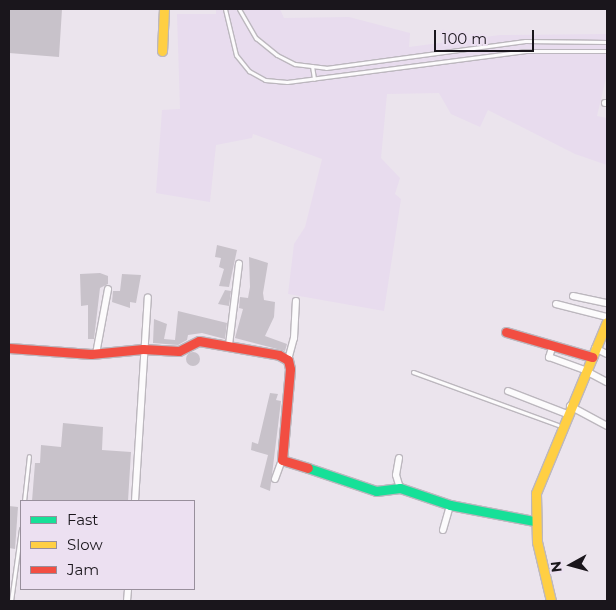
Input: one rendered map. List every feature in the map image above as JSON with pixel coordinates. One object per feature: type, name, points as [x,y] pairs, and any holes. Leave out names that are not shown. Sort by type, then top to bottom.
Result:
[{"type":"street","points":[[162,51],[164,9]]},
{"type":"street","points":[[229,345],[239,264]]},
{"type":"street","points":[[96,354],[108,289]]},
{"type":"street","points":[[573,296],[607,303]]},
{"type":"street","points":[[135,500],[143,349],[148,297]]},
{"type":"street","points":[[275,479],[282,460],[288,360],[294,338],[296,301]]},
{"type":"street","points":[[556,304],[607,317]]},
{"type":"street","points":[[551,601],[534,521],[538,485],[561,426],[607,322]]},
{"type":"street","points":[[506,332],[592,357]]},
{"type":"street","points":[[9,348],[96,354],[143,349],[179,351],[199,341],[279,355],[288,360]]},
{"type":"street","points":[[553,345],[550,357],[586,370],[607,382]]},
{"type":"street","points":[[595,348],[607,354]]},
{"type":"street","points":[[508,391],[568,410],[607,426]]},
{"type":"street","points":[[399,458],[396,475],[400,488]]},
{"type":"street","points":[[282,460],[376,491],[400,488],[450,505],[534,521]]},
{"type":"street","points":[[443,530],[450,505]]},
{"type":"lane","points":[[225,9],[236,55],[249,71],[265,80],[287,82],[526,51],[607,51]]},
{"type":"lane","points":[[239,9],[256,38],[277,55],[295,64],[326,68],[525,41],[607,42]]},
{"type":"lane","points":[[312,66],[314,79]]},
{"type":"lane","points":[[413,372],[561,426]]},
{"type":"lane","points":[[24,500],[29,456]]},
{"type":"lane","points":[[11,601],[20,536]]},
{"type":"shaded area","points":[[216,9],[280,9],[284,18],[349,17],[410,33],[409,47],[500,35],[607,34],[607,74],[597,116],[607,118],[607,165],[575,154],[488,110],[480,127],[451,114],[439,93],[387,94],[381,158],[400,178],[395,194],[401,199],[384,311],[288,294],[294,244],[305,227],[322,159],[253,134],[252,138],[216,145],[210,202],[156,193],[162,110],[180,109],[177,14],[216,14]]},
{"type":"building","points":[[62,9],[59,57],[9,53],[9,10]]},
{"type":"building","points":[[217,245],[237,250],[229,287],[219,286],[224,269],[219,267],[221,258],[215,257]]},
{"type":"building","points":[[249,257],[268,263],[263,293],[264,300],[275,302],[274,317],[265,336],[287,344],[285,351],[235,338],[243,309],[239,308],[240,297],[248,298],[250,287]]},
{"type":"building","points":[[100,273],[108,276],[108,284],[100,288],[94,339],[88,339],[88,305],[81,306],[80,274]]},
{"type":"building","points":[[122,274],[141,275],[136,303],[130,302],[130,308],[112,302],[113,291],[120,291]]},
{"type":"building","points":[[225,290],[231,291],[229,306],[218,304]]},
{"type":"building","points":[[178,311],[227,323],[225,339],[202,333],[188,335],[187,340],[178,345],[153,343],[154,319],[167,324],[164,339],[175,340]]},
{"type":"building","points":[[193,352],[198,354],[200,359],[198,364],[193,366],[188,364],[186,359],[188,354]]},
{"type":"building","points":[[270,393],[278,394],[276,400],[281,401],[270,491],[260,487],[268,455],[251,450],[252,442],[258,444]]},
{"type":"building","points":[[63,423],[103,427],[102,450],[131,452],[128,500],[32,500],[35,463],[40,463],[41,445],[61,447]]},
{"type":"building","points":[[9,506],[18,507],[15,549],[9,548]]},
{"type":"traffic: fast","points":[[308,468],[376,491],[400,488],[450,505],[534,521]]},
{"type":"traffic: slow","points":[[162,51],[164,9]]},
{"type":"traffic: slow","points":[[551,601],[537,542],[536,493],[607,322]]},
{"type":"traffic: jam","points":[[506,332],[592,357]]},
{"type":"traffic: jam","points":[[9,348],[91,354],[143,349],[179,351],[199,341],[279,355],[288,360],[290,369],[282,460],[308,468]]}]
